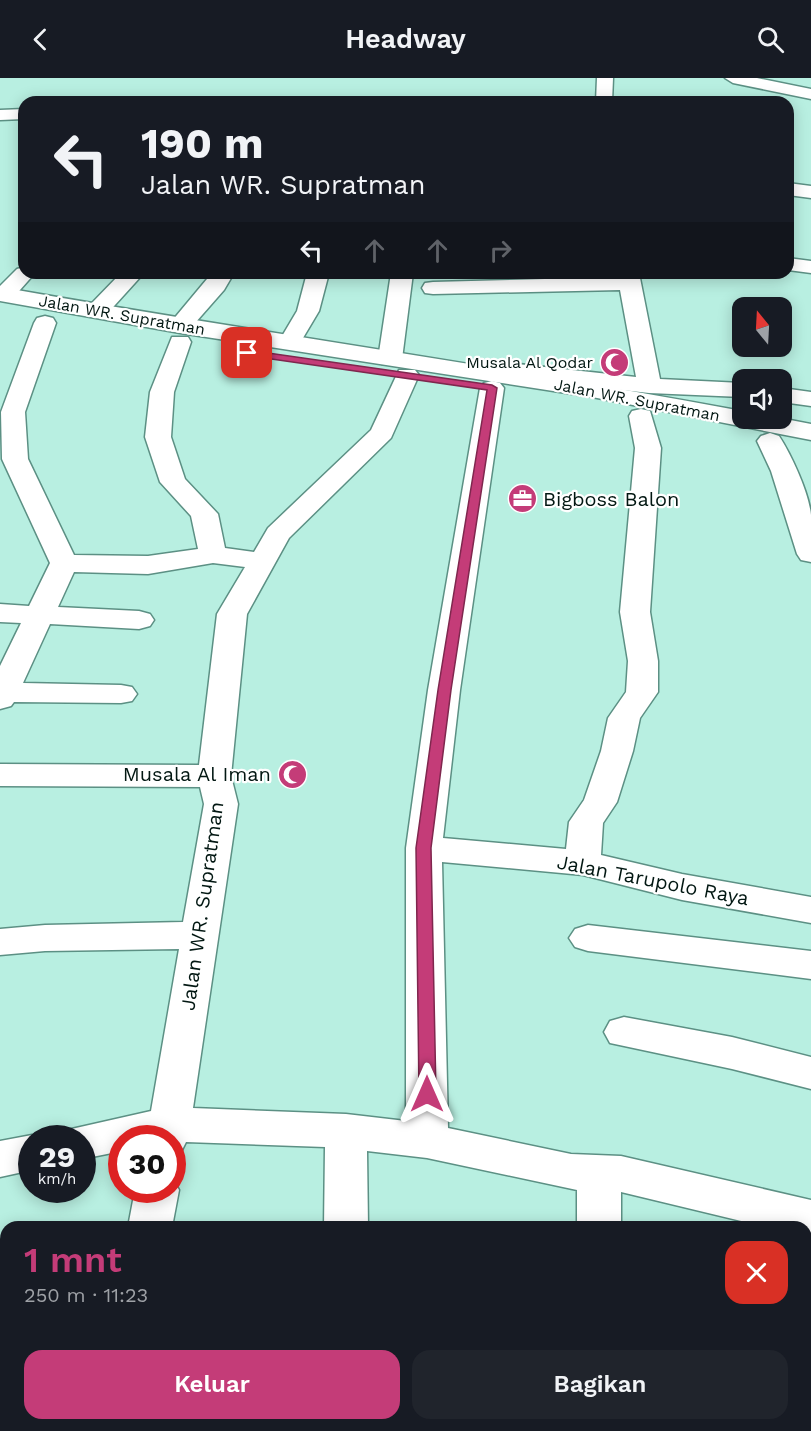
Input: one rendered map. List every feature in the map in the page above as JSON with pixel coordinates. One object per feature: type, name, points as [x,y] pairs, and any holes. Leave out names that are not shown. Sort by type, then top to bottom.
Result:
[{"type":"street","points":[[603,96],[605,78]]},
{"type":"street","points":[[733,78],[811,94]]},
{"type":"street","points":[[0,115],[18,114]]},
{"type":"street","points":[[794,190],[811,192]]},
{"type":"street","points":[[794,265],[811,267]]},
{"type":"street","points":[[1,301],[19,279]]},
{"type":"street","points":[[97,311],[127,279]]},
{"type":"street","points":[[180,334],[220,279]]},
{"type":"street","points":[[289,343],[308,311],[316,279]]},
{"type":"street","points":[[399,367],[402,279]]},
{"type":"street","points":[[433,288],[608,279]]},
{"type":"street","points":[[628,279],[649,386]]},
{"type":"street","name":"Jalan WR. Supratman","points":[[1,301],[97,311],[180,334],[399,367],[481,379],[592,390],[811,432]]},
{"type":"street","name":"Jalan WR. Supratman","points":[[1,301],[45,323],[289,343],[399,367]]},
{"type":"street","name":"Jalan WR. Supratman","points":[[45,323],[13,412],[15,459],[64,563]]},
{"type":"street","name":"Jalan WR. Supratman","points":[[180,334],[162,392],[158,437],[173,482],[204,514],[213,555]]},
{"type":"street","name":"Jalan WR. Supratman","points":[[169,1125],[221,804],[214,776],[232,614],[278,534],[382,433],[399,367]]},
{"type":"street","points":[[427,1141],[424,848],[481,379],[500,369],[649,386],[732,390]]},
{"type":"street","name":"Jalan WR. Supratman","points":[[481,379],[641,416],[811,450]]},
{"type":"street","points":[[792,396],[811,399]]},
{"type":"street","points":[[583,863],[586,822],[600,802],[617,751],[624,718],[642,692],[643,661],[635,612],[648,448],[641,416]]},
{"type":"street","points":[[770,441],[785,477],[811,554]]},
{"type":"street","points":[[785,477],[811,483]]},
{"type":"street","points":[[121,694],[1,694],[64,563],[148,565],[213,555],[262,561]]},
{"type":"street","points":[[0,613],[139,620]]},
{"type":"street","points":[[0,774],[214,776]]},
{"type":"street","name":"Jalan Tarupolo Raya","points":[[424,848],[583,863],[682,887],[811,910]]},
{"type":"street","points":[[0,942],[45,938],[201,935]]},
{"type":"street","points":[[588,938],[605,938],[811,965]]},
{"type":"street","points":[[624,1032],[732,1053],[811,1073]]},
{"type":"street","points":[[186,1131],[346,1131],[427,1141],[571,1172],[621,1174],[811,1219]]},
{"type":"street","points":[[346,1131],[346,1221]]},
{"type":"street","points":[[0,1159],[18,1155]]},
{"type":"street","points":[[599,1174],[599,1221]]},
{"type":"street","points":[[151,1221],[155,1203]]},
{"type":"place","name":"Musala Al Qodar","points":[[614,362]]},
{"type":"place","name":"Bigboss Balon","points":[[522,499]]},
{"type":"place","name":"Musala Al Iman","points":[[292,774]]},
{"type":"route","points":[[247,353],[492,388],[444,690],[424,848],[427,1094]]}]
